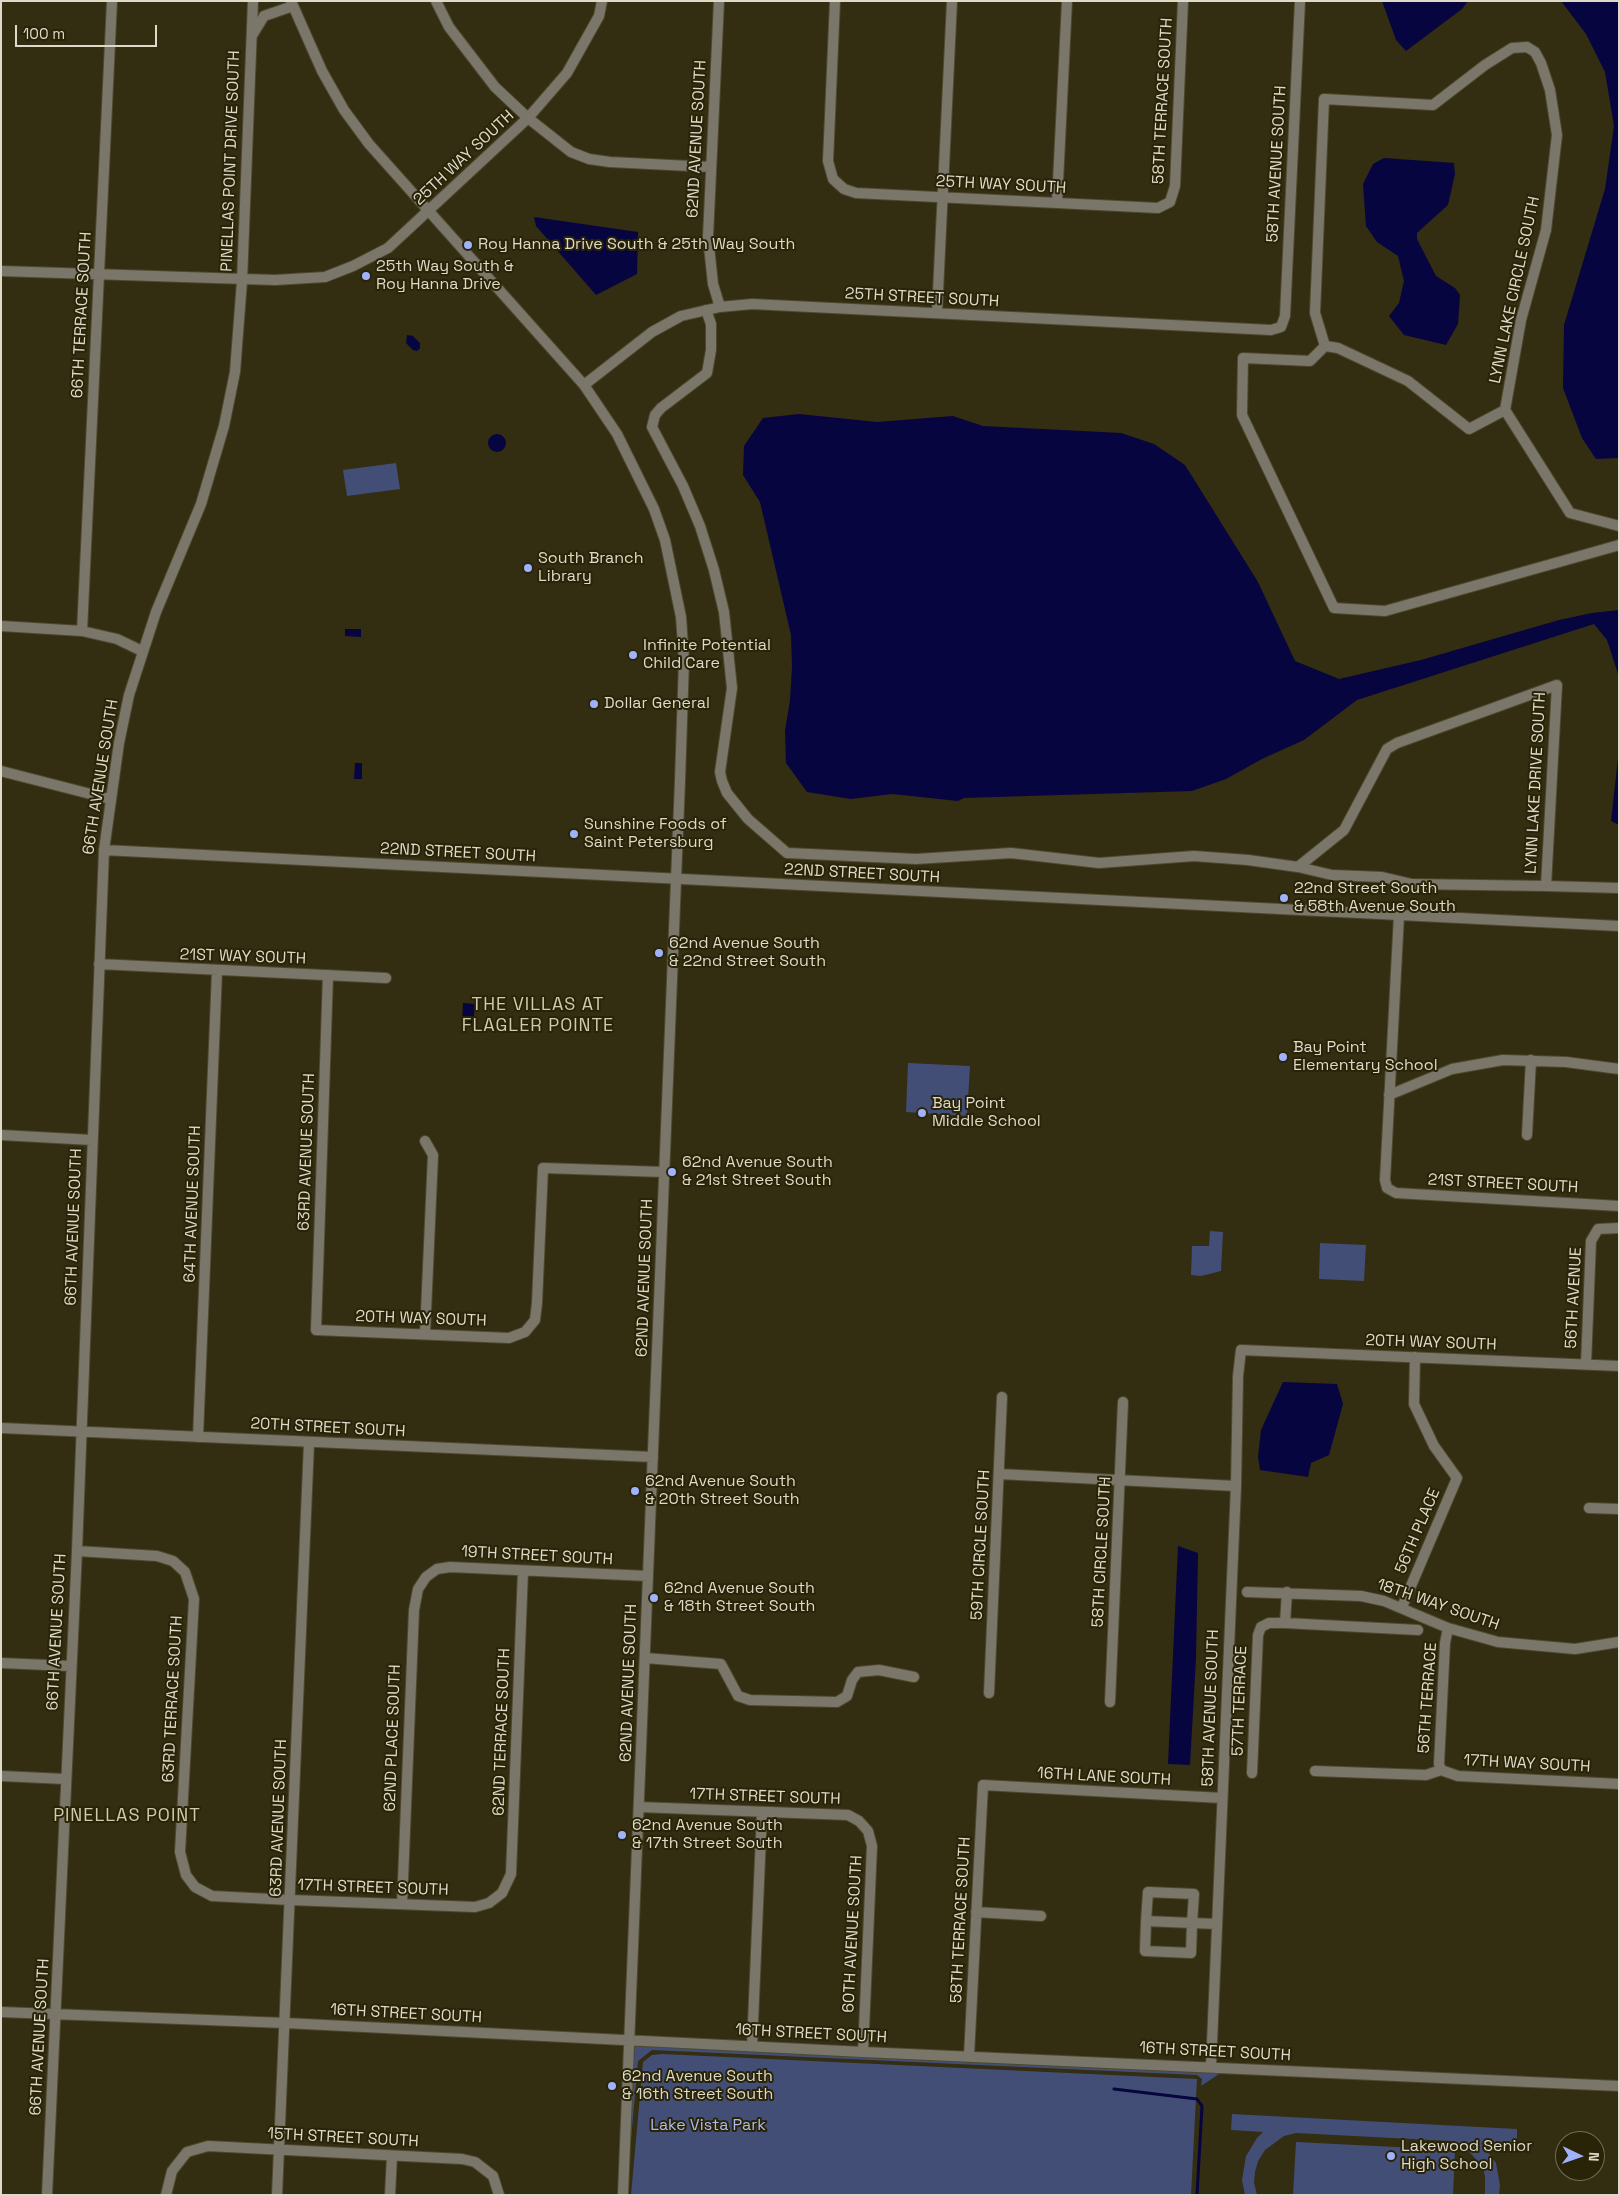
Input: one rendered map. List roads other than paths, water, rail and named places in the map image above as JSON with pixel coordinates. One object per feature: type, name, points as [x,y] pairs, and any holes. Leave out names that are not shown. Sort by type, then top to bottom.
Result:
[{"type":"street","name":"66TH TERRACE SOUTH","points":[[82,630],[112,1]]},
{"type":"street","points":[[251,37],[253,1]]},
{"type":"street","points":[[436,1],[449,27],[471,58],[495,87],[528,118],[567,73],[599,16],[602,1]]},
{"type":"street","name":"62ND AVENUE SOUTH","points":[[719,1],[710,167],[709,253],[713,284],[720,306]]},
{"type":"street","name":"25TH WAY SOUTH","points":[[835,1],[828,161],[833,179],[844,189],[856,194],[1158,208],[1170,202]]},
{"type":"street","points":[[938,313],[952,1]]},
{"type":"street","points":[[1057,202],[1067,1]]},
{"type":"street","name":"58TH TERRACE SOUTH","points":[[1170,202],[1175,186],[1183,1]]},
{"type":"street","name":"58TH AVENUE SOUTH","points":[[1281,327],[1285,316],[1300,1]]},
{"type":"street","name":"PINELLAS POINT DRIVE SOUTH","points":[[1,271],[242,281],[251,37],[264,16],[292,4]]},
{"type":"street","name":"62ND AVENUE SOUTH","points":[[292,4],[322,71],[344,110],[369,144],[584,385],[617,434],[638,473],[665,540],[681,617],[684,660],[676,880],[623,2195]]},
{"type":"street","name":"LYNN LAKE CIRCLE SOUTH","points":[[1325,346],[1314,313],[1324,99],[1433,105],[1485,65],[1512,48],[1527,47],[1535,52],[1542,63],[1550,90],[1556,135],[1555,157],[1546,230],[1522,320],[1505,410]]},
{"type":"street","name":"25TH WAY SOUTH","points":[[242,281],[302,280],[325,277],[353,266],[388,248],[429,212],[528,118],[571,152],[589,159],[710,167]]},
{"type":"street","name":"66TH AVENUE SOUTH","points":[[47,2195],[70,1666],[77,1551],[104,850],[110,799],[127,705],[142,651],[201,504],[224,426],[235,372],[242,281]]},
{"type":"street","name":"25TH STREET SOUTH","points":[[584,385],[652,332],[680,316],[720,306],[752,304],[1271,330],[1281,327]]},
{"type":"street","points":[[706,310],[711,324],[711,350],[707,373],[661,408],[655,415],[652,427],[700,526],[714,570],[724,612],[732,688],[720,772],[727,793],[748,819],[787,853],[916,859],[1011,854],[1099,863],[1194,856],[1248,860],[1298,867],[1332,875],[1382,877],[1412,884],[1546,886]]},
{"type":"street","points":[[1619,526],[1570,513],[1505,410],[1469,429],[1408,381],[1338,348],[1325,346],[1310,361],[1243,358],[1242,415],[1334,608],[1385,611],[1619,545]]},
{"type":"street","points":[[1,626],[82,630],[117,639],[142,651]]},
{"type":"street","name":"LYNN LAKE DRIVE SOUTH","points":[[1298,867],[1344,830],[1388,749],[1397,743],[1557,685],[1546,886],[1619,888]]},
{"type":"street","points":[[1,771],[110,799]]},
{"type":"street","name":"22ND STREET SOUTH","points":[[104,850],[1619,926]]},
{"type":"street","points":[[1399,914],[1389,1095],[1452,1069],[1502,1060],[1531,1060],[1619,1069]]},
{"type":"street","name":"21ST WAY SOUTH","points":[[99,964],[386,978]]},
{"type":"street","name":"64TH AVENUE SOUTH","points":[[198,1437],[217,971]]},
{"type":"street","name":"63RD AVENUE SOUTH","points":[[316,1330],[328,975]]},
{"type":"street","points":[[1527,1135],[1531,1060]]},
{"type":"street","name":"21ST STREET SOUTH","points":[[1389,1095],[1385,1180],[1387,1188],[1396,1193],[1619,1206]]},
{"type":"street","points":[[1,1135],[92,1140]]},
{"type":"street","points":[[425,1141],[433,1155],[425,1334]]},
{"type":"street","name":"20TH WAY SOUTH","points":[[316,1330],[509,1338],[525,1332],[535,1320],[537,1303],[543,1168],[664,1172]]},
{"type":"street","name":"56TH AVENUE","points":[[1586,1364],[1591,1241],[1598,1229],[1619,1228]]},
{"type":"street","name":"58TH AVENUE SOUTH","points":[[1211,2066],[1236,1486],[1238,1376],[1241,1350]]},
{"type":"street","name":"20TH WAY SOUTH","points":[[1241,1350],[1619,1366]]},
{"type":"street","name":"56TH PLACE","points":[[1402,1608],[1457,1478],[1434,1446],[1414,1404],[1415,1357]]},
{"type":"street","name":"59TH CIRCLE SOUTH","points":[[990,1693],[1002,1397]]},
{"type":"street","name":"58TH CIRCLE SOUTH","points":[[1110,1702],[1123,1402]]},
{"type":"street","name":"20TH STREET SOUTH","points":[[1,1428],[653,1457]]},
{"type":"street","name":"63RD AVENUE SOUTH","points":[[277,2195],[309,1442]]},
{"type":"street","points":[[999,1474],[1120,1482],[1236,1486]]},
{"type":"street","points":[[1588,1508],[1619,1509]]},
{"type":"street","name":"63RD TERRACE SOUTH","points":[[77,1551],[157,1556],[174,1562],[185,1572],[194,1599],[180,1852],[186,1874]]},
{"type":"street","name":"19TH STREET SOUTH","points":[[426,1577],[437,1569],[450,1568],[648,1576]]},
{"type":"street","name":"62ND TERRACE SOUTH","points":[[502,1893],[511,1874],[523,1571]]},
{"type":"street","name":"62ND PLACE SOUTH","points":[[402,1904],[414,1610],[418,1589],[426,1577]]},
{"type":"street","name":"18TH WAY SOUTH","points":[[1247,1592],[1361,1596],[1402,1608],[1448,1628],[1498,1642],[1575,1649],[1619,1642]]},
{"type":"street","points":[[1286,1623],[1287,1592]]},
{"type":"street","name":"57TH TERRACE","points":[[1252,1773],[1258,1635],[1261,1627],[1269,1623],[1286,1623],[1418,1630]]},
{"type":"street","name":"56TH TERRACE","points":[[1441,1770],[1439,1764],[1448,1628]]},
{"type":"street","points":[[645,1658],[721,1664],[738,1696],[750,1700],[837,1702],[847,1696],[852,1680],[858,1672],[879,1670],[914,1677]]},
{"type":"street","points":[[1,1663],[70,1666]]},
{"type":"street","name":"17TH WAY SOUTH","points":[[1315,1771],[1426,1775],[1441,1770],[1458,1776],[1619,1784]]},
{"type":"street","points":[[1,1776],[65,1779]]},
{"type":"street","name":"58TH TERRACE SOUTH","points":[[969,2056],[983,1785]]},
{"type":"street","name":"16TH LANE SOUTH","points":[[983,1785],[1222,1798]]},
{"type":"street","name":"17TH STREET SOUTH","points":[[638,1807],[848,1815],[859,1821]]},
{"type":"street","points":[[752,2046],[762,1812]]},
{"type":"street","name":"60TH AVENUE SOUTH","points":[[859,1821],[868,1831],[872,1846],[863,2052]]},
{"type":"street","name":"17TH STREET SOUTH","points":[[186,1874],[195,1886],[212,1896],[475,1907],[490,1903],[502,1893]]},
{"type":"street","points":[[1148,1892],[1194,1894],[1192,1923],[1190,1953],[1145,1951],[1148,1892]]},
{"type":"street","points":[[976,1912],[1040,1916]]},
{"type":"street","points":[[1146,1921],[1217,1924]]},
{"type":"street","name":"16TH STREET SOUTH","points":[[1,2012],[285,2023],[863,2052],[1211,2066],[1619,2086]]},
{"type":"street","name":"15TH STREET SOUTH","points":[[166,2195],[172,2170],[187,2152],[208,2146],[279,2148],[462,2159],[475,2162],[493,2176],[499,2195]]},
{"type":"street","points":[[390,2195],[392,2156]]},
{"type":"waterway","points":[[1114,2089],[1197,2099],[1202,2106],[1197,2195]]},
{"type":"place","name":"Roy Hanna Drive South & 25th Way South","points":[[468,245]]},
{"type":"place","name":"25th Way South & Roy Hanna Drive","points":[[366,276]]},
{"type":"place","name":"South Branch Library","points":[[528,568]]},
{"type":"place","name":"Infinite Potential Child Care","points":[[633,655]]},
{"type":"place","name":"Dollar General","points":[[594,704]]},
{"type":"place","name":"Sunshine Foods of Saint Petersburg","points":[[574,834]]},
{"type":"place","name":"22nd Street South & 58th Avenue South","points":[[1284,898]]},
{"type":"place","name":"62nd Avenue South & 22nd Street South","points":[[659,953]]},
{"type":"place","name":"Bay Point Elementary School","points":[[1283,1057]]},
{"type":"place","name":"Bay Point Middle School","points":[[922,1113]]},
{"type":"place","name":"62nd Avenue South & 21st Street South","points":[[672,1172]]},
{"type":"place","name":"62nd Avenue South & 20th Street South","points":[[635,1491]]},
{"type":"place","name":"62nd Avenue South & 18th Street South","points":[[654,1598]]},
{"type":"place","name":"62nd Avenue South & 17th Street South","points":[[622,1835]]},
{"type":"place","name":"62nd Avenue South & 16th Street South","points":[[612,2086]]},
{"type":"place","name":"Lakewood Senior High School","points":[[1391,2156]]},
{"type":"district","name":"THE VILLAS AT FLAGLER POINTE","points":[[538,1015]]},
{"type":"district","name":"PINELLAS POINT","points":[[127,1816]]},
{"type":"park label","name":"Lake Vista Park","points":[[708,2126]]}]
